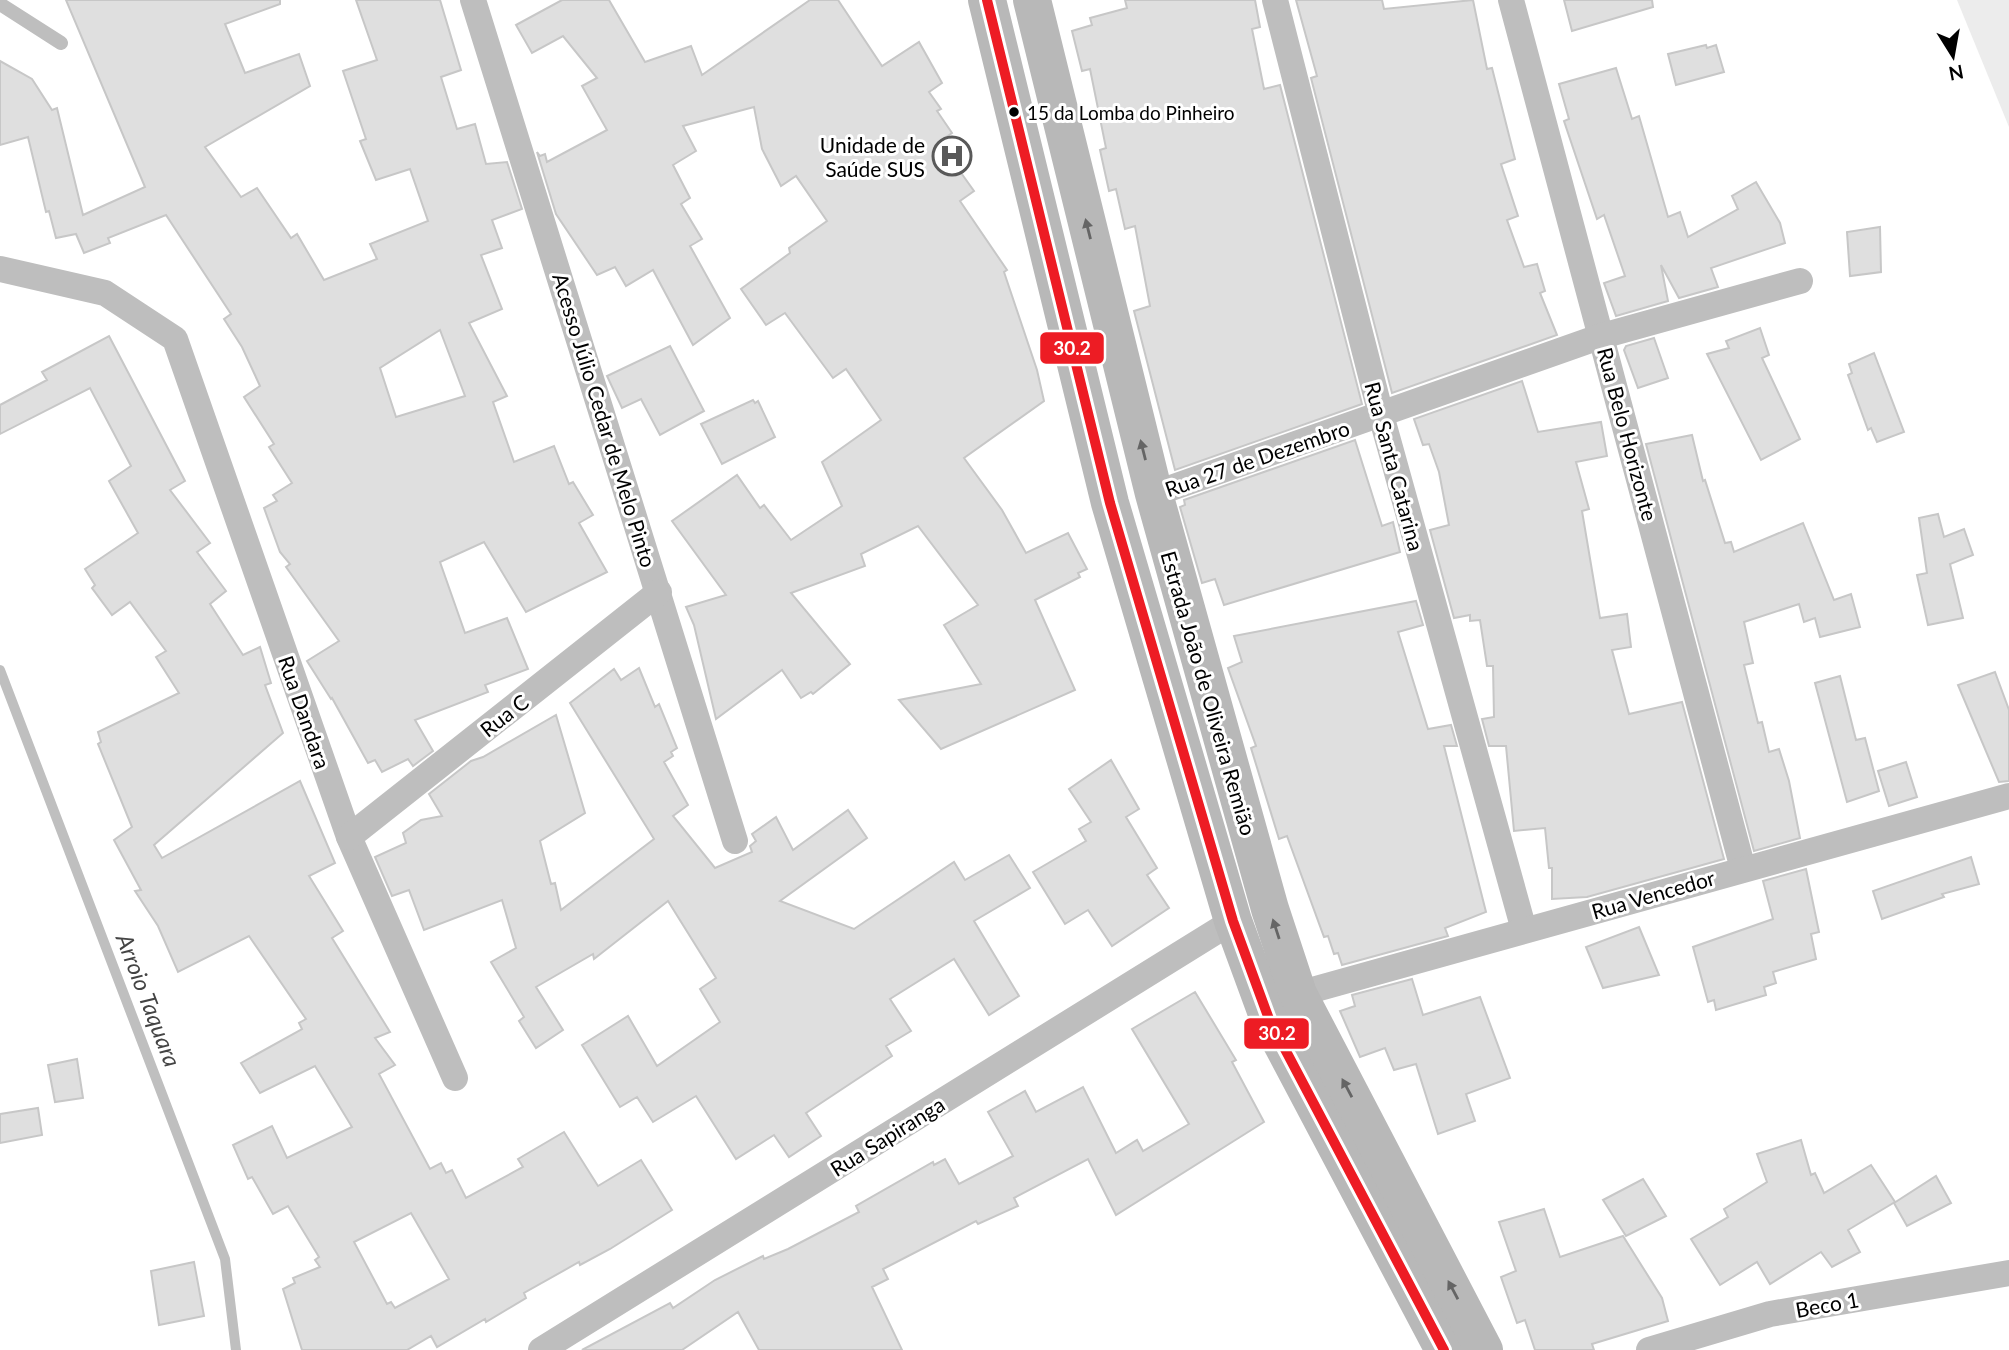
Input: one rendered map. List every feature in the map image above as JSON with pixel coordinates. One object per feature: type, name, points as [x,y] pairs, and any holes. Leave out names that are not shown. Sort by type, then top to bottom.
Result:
[{"type":"main road","name":"Estrada João de Oliveira Remião","points":[[987,0],[1110,503],[1233,922],[1269,1019],[1444,1350]]},
{"type":"main road","name":"Estrada João de Oliveira Remião","points":[[1032,0],[1154,494],[1270,909],[1298,994],[1485,1350]]},
{"type":"street","name":"Acesso Júlio Cedar de Melo Pinto","points":[[473,0],[735,841]]},
{"type":"street","name":"Rua Santa Catarina","points":[[1275,0],[1381,415],[1524,930]]},
{"type":"street","name":"Rua Belo Horizonte","points":[[1511,0],[1743,869]]},
{"type":"street","name":"Rua Dandara","points":[[0,269],[105,293],[175,339],[349,837],[455,1078]]},
{"type":"street","name":"Rua 27 de Dezembro","points":[[1154,494],[1602,336],[1800,281]]},
{"type":"street","name":"Rua C","points":[[349,837],[659,592]]},
{"type":"street","name":"Rua Vencedor","points":[[1298,994],[2009,796]]},
{"type":"street","name":"Rua Sapiranga","points":[[541,1350],[1233,922]]},
{"type":"street","name":"Beco 1","points":[[1649,1350],[1770,1314],[2009,1273]]},
{"type":"lane","points":[[0,4],[61,43]]},
{"type":"shaded area","points":[[1957,0],[2009,0],[2009,127]]},
{"type":"building","points":[[66,0],[280,0],[280,4],[225,24],[245,73],[299,54],[310,86],[205,147],[241,197],[257,188],[291,238],[297,234],[324,280],[377,259],[370,244],[428,221],[410,169],[376,180],[360,141],[366,139],[343,71],[377,60],[356,0],[440,0],[461,70],[441,77],[457,129],[475,124],[486,164],[507,162],[522,209],[492,220],[502,248],[481,255],[502,309],[469,323],[507,396],[493,402],[514,462],[554,446],[569,484],[573,482],[593,515],[579,523],[607,572],[526,612],[484,542],[440,562],[465,633],[507,618],[528,669],[485,685],[488,692],[415,720],[433,751],[413,766],[408,759],[382,772],[375,760],[368,763],[332,698],[307,661],[339,641],[286,567],[290,564],[280,552],[264,508],[277,501],[273,495],[292,483],[269,447],[274,444],[244,397],[260,386],[242,347],[224,319],[231,314],[166,215],[108,238],[110,243],[84,253],[76,234],[56,238],[49,211],[46,212],[28,137],[0,145],[0,61],[32,79],[52,110],[57,108],[83,215],[145,187]],"holes":[[[440,330],[465,396],[396,417],[380,368]]]},
{"type":"building","points":[[562,0],[609,0],[645,62],[691,46],[702,75],[810,0],[838,0],[882,66],[919,42],[942,83],[929,92],[941,109],[937,111],[952,133],[939,142],[974,191],[960,201],[1007,270],[1004,272],[1037,370],[1044,401],[964,458],[1002,510],[1026,553],[1068,533],[1087,569],[1078,573],[1080,577],[1035,600],[1075,690],[941,749],[899,700],[981,684],[944,625],[978,605],[918,526],[861,554],[865,566],[791,593],[850,664],[813,694],[811,692],[801,698],[782,670],[716,719],[694,625],[686,607],[726,595],[672,521],[737,475],[760,508],[764,505],[791,540],[842,506],[822,462],[881,420],[846,369],[833,378],[785,313],[766,325],[741,289],[790,253],[789,248],[827,221],[796,176],[781,186],[762,149],[754,107],[683,126],[696,151],[673,165],[690,198],[681,204],[702,239],[690,246],[730,318],[693,345],[653,270],[626,286],[615,267],[597,275],[556,214],[537,152],[540,156],[545,154],[547,162],[607,130],[582,86],[597,78],[563,36],[532,53],[516,25]]},
{"type":"building","points":[[1125,0],[1255,0],[1260,27],[1252,29],[1264,89],[1280,85],[1362,404],[1175,470],[1134,311],[1150,306],[1135,226],[1125,229],[1116,189],[1109,191],[1100,150],[1106,148],[1090,69],[1082,71],[1072,31],[1092,25],[1090,18],[1127,8]]},
{"type":"building","points":[[1296,0],[1382,0],[1384,9],[1473,0],[1487,69],[1492,68],[1515,159],[1501,164],[1518,216],[1507,220],[1524,267],[1537,264],[1545,291],[1540,293],[1557,335],[1392,393],[1311,78],[1317,76]]},
{"type":"building","points":[[1564,0],[1652,0],[1653,7],[1572,31]]},
{"type":"building","points":[[1706,45],[1707,48],[1716,45],[1724,72],[1676,85],[1668,54]]},
{"type":"building","points":[[1616,68],[1632,119],[1639,116],[1668,217],[1680,212],[1688,237],[1738,209],[1732,196],[1756,182],[1780,223],[1785,243],[1711,268],[1718,287],[1679,298],[1661,265],[1668,301],[1616,316],[1604,283],[1625,276],[1604,215],[1597,219],[1564,121],[1569,119],[1559,84]]},
{"type":"building","points":[[1880,227],[1881,272],[1850,276],[1847,232]]},
{"type":"building","points":[[1760,328],[1769,355],[1762,358],[1800,439],[1761,460],[1707,354],[1729,348],[1726,341]]},
{"type":"building","points":[[109,336],[185,481],[170,490],[210,543],[197,552],[226,591],[210,604],[243,655],[260,647],[271,683],[265,685],[283,733],[154,845],[162,858],[300,781],[335,863],[309,876],[343,931],[332,938],[390,1032],[375,1038],[395,1065],[379,1074],[430,1169],[441,1163],[446,1173],[452,1170],[466,1198],[523,1167],[518,1159],[564,1132],[598,1186],[641,1160],[672,1210],[610,1249],[580,1265],[579,1262],[524,1293],[526,1298],[486,1322],[485,1319],[437,1347],[431,1336],[407,1350],[302,1350],[283,1289],[295,1283],[293,1278],[320,1267],[315,1260],[319,1257],[288,1206],[273,1214],[252,1177],[248,1179],[233,1145],[272,1126],[287,1158],[352,1127],[315,1066],[260,1093],[241,1063],[302,1029],[299,1023],[306,1019],[249,936],[178,972],[158,926],[135,891],[141,890],[114,840],[132,827],[98,744],[101,742],[98,732],[179,693],[156,657],[166,651],[130,602],[112,615],[92,588],[95,585],[85,569],[138,533],[109,481],[131,466],[90,388],[0,434],[0,405],[47,380],[42,372]],"holes":[[[411,1213],[449,1279],[395,1308],[391,1302],[387,1304],[354,1242]]]},
{"type":"building","points":[[1654,338],[1668,378],[1638,388],[1624,350],[1626,346]]},
{"type":"building","points":[[670,346],[704,411],[660,435],[641,399],[622,408],[607,376]]},
{"type":"building","points":[[1874,353],[1904,432],[1877,442],[1871,428],[1868,430],[1848,375],[1852,373],[1849,364]]},
{"type":"building","points":[[1522,381],[1538,432],[1601,422],[1607,456],[1576,462],[1589,509],[1582,511],[1600,618],[1627,614],[1631,647],[1612,650],[1629,714],[1682,702],[1724,859],[1587,897],[1552,899],[1552,868],[1549,868],[1545,828],[1514,831],[1506,746],[1489,746],[1482,719],[1494,717],[1493,666],[1487,666],[1480,620],[1470,621],[1470,615],[1454,618],[1430,530],[1449,525],[1439,472],[1429,444],[1423,445],[1414,419]]},
{"type":"building","points":[[753,400],[755,403],[758,401],[775,437],[722,464],[701,424]]},
{"type":"building","points":[[1692,435],[1703,481],[1705,480],[1725,543],[1731,542],[1734,552],[1803,523],[1834,600],[1851,594],[1860,627],[1820,637],[1815,618],[1804,622],[1799,604],[1744,622],[1753,663],[1744,665],[1758,723],[1762,722],[1769,752],[1779,749],[1789,781],[1800,838],[1754,851],[1646,444]]},
{"type":"building","points":[[1355,440],[1382,526],[1393,522],[1400,552],[1224,605],[1215,579],[1202,583],[1180,507],[1185,505],[1184,500]]},
{"type":"building","points":[[1938,514],[1944,537],[1964,529],[1973,555],[1950,564],[1963,618],[1928,625],[1917,575],[1927,573],[1919,518]]},
{"type":"building","points":[[1416,601],[1423,625],[1398,632],[1428,729],[1451,725],[1457,746],[1444,746],[1486,912],[1445,928],[1448,936],[1342,965],[1338,953],[1334,954],[1328,936],[1324,937],[1287,836],[1279,839],[1251,748],[1256,746],[1228,668],[1242,662],[1234,636]]},
{"type":"building","points":[[639,668],[655,707],[659,704],[677,748],[671,752],[673,756],[664,762],[688,805],[673,816],[715,868],[752,852],[750,846],[756,841],[752,834],[776,817],[793,850],[848,810],[867,838],[780,901],[854,929],[954,862],[965,880],[1009,855],[1030,888],[974,921],[1019,996],[989,1015],[954,959],[890,999],[911,1031],[886,1046],[892,1056],[806,1113],[821,1136],[789,1157],[774,1135],[736,1159],[696,1096],[653,1122],[637,1097],[620,1107],[582,1045],[628,1016],[657,1066],[720,1022],[700,989],[716,978],[668,901],[594,959],[593,954],[536,987],[563,1030],[536,1048],[519,1021],[524,1017],[491,962],[516,948],[502,900],[424,930],[409,890],[392,896],[375,857],[406,843],[403,833],[421,820],[442,816],[429,794],[471,761],[483,757],[556,715],[585,813],[540,841],[551,884],[555,883],[561,910],[654,839],[570,703],[614,669],[621,680]]},
{"type":"building","points":[[1995,672],[2009,710],[2009,781],[1999,782],[1958,685]]},
{"type":"building","points":[[1840,676],[1856,740],[1865,738],[1879,791],[1847,802],[1815,683]]},
{"type":"building","points":[[1111,760],[1139,809],[1126,817],[1157,868],[1147,875],[1169,908],[1112,946],[1088,910],[1065,924],[1033,872],[1086,841],[1079,829],[1091,822],[1069,789]]},
{"type":"building","points":[[1906,762],[1917,797],[1889,806],[1878,771]]},
{"type":"building","points":[[1971,857],[1979,884],[1942,894],[1944,897],[1882,919],[1873,891]]},
{"type":"building","points":[[1806,869],[1819,932],[1811,934],[1816,959],[1773,972],[1776,983],[1764,987],[1766,995],[1716,1010],[1714,1000],[1708,1002],[1693,947],[1773,919],[1763,881]]},
{"type":"building","points":[[1639,927],[1659,975],[1603,988],[1586,947]]},
{"type":"building","points":[[1412,979],[1423,1015],[1480,997],[1510,1078],[1466,1094],[1475,1121],[1438,1134],[1416,1064],[1394,1070],[1385,1048],[1360,1057],[1340,1011],[1355,1006],[1352,995]]},
{"type":"building","points":[[1195,992],[1236,1060],[1232,1062],[1264,1122],[1116,1215],[1088,1159],[1014,1198],[1018,1206],[978,1224],[976,1221],[883,1269],[888,1279],[872,1287],[902,1350],[759,1350],[738,1312],[682,1350],[582,1350],[670,1303],[673,1308],[715,1280],[763,1256],[764,1259],[788,1249],[859,1212],[856,1206],[933,1162],[934,1165],[945,1159],[959,1184],[1013,1156],[988,1112],[1025,1091],[1036,1112],[1083,1087],[1116,1153],[1137,1140],[1143,1151],[1189,1124],[1132,1029]]},
{"type":"building","points":[[77,1059],[83,1098],[55,1102],[48,1065]]},
{"type":"building","points":[[38,1108],[42,1135],[0,1143],[0,1114]]},
{"type":"building","points":[[1801,1140],[1811,1175],[1815,1173],[1824,1193],[1871,1165],[1895,1202],[1848,1230],[1860,1252],[1832,1267],[1821,1252],[1770,1284],[1757,1262],[1720,1285],[1691,1239],[1728,1217],[1724,1209],[1767,1182],[1757,1154]]},
{"type":"building","points":[[1936,1176],[1951,1203],[1907,1226],[1894,1203]]},
{"type":"building","points":[[1643,1179],[1666,1216],[1626,1236],[1603,1200]]},
{"type":"building","points":[[1544,1209],[1560,1257],[1623,1236],[1662,1298],[1668,1321],[1592,1344],[1594,1350],[1535,1350],[1525,1320],[1517,1323],[1501,1277],[1516,1271],[1499,1222]]},
{"type":"building","points":[[194,1262],[204,1316],[159,1325],[151,1271]]},
{"type":"waterway","name":"Arroio Taquara","points":[[0,670],[225,1259],[236,1350]]},
{"type":"transit line","name":"30.2","points":[[987,0],[1110,503],[1233,921],[1269,1019],[1444,1350]]},
{"type":"place","name":"15 da Lomba do Pinheiro","points":[[1014,112]]},
{"type":"place","name":"Unidade de Saúde SUS","points":[[952,156]]}]
